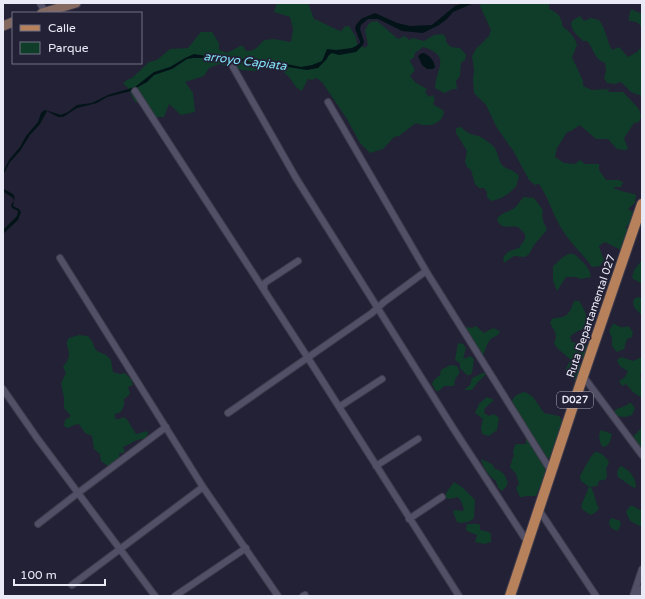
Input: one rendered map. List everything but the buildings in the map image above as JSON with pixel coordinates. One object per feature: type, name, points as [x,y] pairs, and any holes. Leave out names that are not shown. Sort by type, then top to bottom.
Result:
[{"type":"main road","points":[[44,12],[76,3]]},
{"type":"main road","name":"Ruta Departamental 027","points":[[510,596],[642,204]]},
{"type":"street","points":[[40,3],[44,12]]},
{"type":"street","points":[[233,67],[296,178],[377,308],[528,543]]},
{"type":"street","points":[[135,91],[308,358],[458,596]]},
{"type":"street","points":[[328,102],[426,271],[551,471]]},
{"type":"street","points":[[60,258],[203,487],[278,596]]},
{"type":"street","points":[[264,290],[264,284],[266,282],[298,261]]},
{"type":"street","points":[[228,413],[308,358],[426,271]]},
{"type":"street","points":[[583,376],[642,455]]},
{"type":"street","points":[[339,407],[382,379]]},
{"type":"street","points":[[3,389],[37,438],[155,596]]},
{"type":"street","points":[[38,524],[166,427]]},
{"type":"street","points":[[376,466],[418,439]]},
{"type":"street","points":[[72,585],[203,487]]},
{"type":"street","points":[[409,519],[442,497]]},
{"type":"street","points":[[539,510],[596,596]]},
{"type":"street","points":[[175,596],[246,548]]},
{"type":"street","points":[[633,596],[642,569]]},
{"type":"street","points":[[639,596],[642,588]]},
{"type":"green space","points":[[277,3],[308,3],[314,19],[340,31],[342,31],[344,27],[349,26],[356,37],[357,44],[365,48],[368,45],[365,30],[370,22],[377,21],[398,39],[405,36],[409,40],[413,38],[424,41],[434,35],[443,34],[446,38],[446,42],[451,47],[460,48],[466,55],[465,60],[461,63],[460,76],[456,81],[457,89],[444,93],[435,88],[440,59],[438,55],[432,51],[423,47],[415,53],[414,58],[410,61],[415,70],[410,76],[416,83],[427,89],[425,92],[429,97],[433,95],[435,100],[433,103],[435,106],[444,111],[441,119],[434,124],[429,125],[416,123],[399,136],[394,137],[383,149],[370,153],[360,143],[347,119],[322,82],[316,78],[312,80],[308,79],[302,91],[296,87],[290,78],[277,66],[259,69],[256,71],[242,70],[219,64],[209,68],[204,76],[185,82],[193,93],[195,112],[181,115],[169,104],[164,117],[150,117],[142,104],[135,102],[128,88],[123,83],[132,78],[149,62],[157,60],[170,49],[188,48],[201,32],[212,32],[219,43],[219,50],[227,53],[240,46],[243,46],[246,51],[252,50],[264,40],[274,39],[291,42],[293,29],[290,17],[274,12]]},
{"type":"green space","points":[[481,3],[550,3],[549,9],[558,15],[562,26],[575,39],[577,45],[572,57],[583,81],[583,86],[592,90],[610,89],[607,92],[623,92],[639,109],[641,116],[639,122],[634,123],[624,138],[628,149],[617,149],[608,139],[596,139],[580,125],[567,132],[557,148],[555,157],[564,163],[575,164],[580,160],[585,164],[599,164],[599,170],[606,180],[618,180],[623,182],[621,187],[613,187],[636,195],[635,203],[628,209],[633,212],[635,217],[625,228],[628,228],[633,243],[623,251],[605,242],[600,245],[599,247],[604,260],[600,266],[592,267],[566,236],[539,184],[535,185],[529,180],[514,152],[497,128],[486,105],[474,93],[474,70],[472,56],[476,49],[489,36],[491,30],[480,6]]},
{"type":"green space","points":[[631,9],[642,14],[642,29],[640,25],[634,21],[629,21]]},
{"type":"green space","points":[[580,16],[584,21],[591,18],[599,20],[604,28],[612,50],[619,47],[628,57],[637,52],[642,46],[642,67],[640,70],[642,72],[642,96],[631,92],[621,82],[615,84],[607,83],[604,78],[606,71],[605,63],[598,59],[590,44],[587,41],[583,41],[572,27],[572,21]]},
{"type":"green space","points":[[461,127],[467,132],[481,137],[491,144],[496,150],[501,164],[519,176],[516,187],[510,192],[491,201],[487,197],[487,192],[484,188],[479,188],[475,184],[471,170],[467,167],[465,162],[467,151],[456,133],[456,128]]},
{"type":"green space","points":[[524,197],[534,198],[543,210],[543,218],[547,230],[534,245],[529,254],[525,257],[514,256],[504,263],[503,258],[510,251],[519,248],[525,239],[525,234],[518,227],[506,227],[501,225],[497,219],[502,214],[515,208]]},
{"type":"green space","points":[[574,254],[582,261],[589,270],[591,277],[581,279],[576,277],[566,277],[557,291],[553,281],[553,266],[564,256]]},
{"type":"green space","points":[[642,260],[642,284],[632,278],[634,270]]},
{"type":"green space","points":[[638,297],[641,298],[642,316],[633,304],[634,299]]},
{"type":"green space","points":[[574,301],[579,301],[581,304],[586,314],[587,322],[584,328],[570,337],[572,342],[586,345],[591,348],[587,357],[577,360],[591,373],[582,381],[576,380],[566,373],[566,368],[571,360],[556,347],[554,342],[556,338],[555,332],[550,323],[552,319],[567,315]]},
{"type":"green space","points":[[613,324],[622,327],[628,326],[633,332],[632,337],[627,339],[624,349],[617,352],[612,346],[612,338],[609,331]]},
{"type":"green space","points":[[476,326],[484,333],[493,328],[500,331],[489,341],[482,357],[465,330],[466,327],[472,328]]},
{"type":"green space","points":[[79,335],[88,336],[95,349],[106,355],[111,360],[113,372],[120,374],[125,373],[131,379],[133,385],[128,387],[130,394],[124,399],[124,405],[121,412],[115,414],[115,419],[125,418],[137,434],[147,431],[148,433],[147,437],[144,439],[123,447],[125,452],[119,453],[120,458],[108,466],[101,461],[100,454],[94,449],[92,436],[85,433],[79,424],[68,428],[64,426],[65,420],[71,416],[64,408],[61,383],[66,373],[63,367],[69,356],[67,342],[69,338]]},
{"type":"green space","points":[[458,343],[463,344],[466,348],[463,359],[470,356],[474,359],[472,373],[470,375],[467,375],[460,368],[460,363],[455,360]]},
{"type":"green space","points":[[621,357],[633,361],[642,357],[642,370],[640,376],[642,380],[642,398],[633,392],[626,384],[622,386],[619,381],[625,377],[628,371],[621,367],[617,360]]},
{"type":"green space","points":[[450,365],[457,366],[459,371],[454,386],[444,386],[439,391],[436,391],[432,384],[434,380],[440,375],[441,370]]},
{"type":"green space","points":[[485,373],[485,375],[472,390],[464,390],[470,385],[472,378]]},
{"type":"green space","points":[[525,392],[533,397],[544,413],[559,416],[568,429],[551,457],[545,459],[547,466],[546,479],[541,484],[536,496],[520,497],[516,488],[519,484],[516,474],[510,467],[514,456],[514,448],[516,444],[526,444],[526,434],[512,404],[513,399],[517,395]]},
{"type":"green space","points":[[487,397],[494,400],[485,408],[484,413],[489,416],[494,414],[499,418],[497,430],[489,436],[482,434],[481,428],[483,419],[475,413],[479,404]]},
{"type":"green space","points":[[631,403],[635,408],[632,415],[625,417],[615,416],[613,414],[615,410]]},
{"type":"green space","points":[[642,427],[642,455],[632,438]]},
{"type":"green space","points":[[601,430],[612,434],[608,444],[603,447],[599,439]]},
{"type":"green space","points":[[595,452],[603,455],[609,462],[606,469],[606,479],[599,481],[597,486],[590,487],[599,508],[591,515],[583,510],[581,506],[589,487],[581,481],[580,476]]},
{"type":"green space","points":[[481,459],[492,464],[495,469],[502,472],[505,476],[508,483],[502,491],[498,488],[496,481],[483,466]]},
{"type":"green space","points":[[621,466],[632,474],[636,487],[634,488],[618,477],[617,474]]},
{"type":"green space","points":[[454,482],[463,488],[475,500],[474,518],[469,522],[457,522],[453,512],[455,510],[464,510],[458,497],[450,499],[446,498],[446,493]]},
{"type":"green space","points":[[630,506],[642,511],[642,527],[630,521],[626,512]]},
{"type":"green space","points":[[611,518],[621,523],[618,531],[611,527],[609,521]]},
{"type":"green space","points":[[467,524],[480,525],[480,530],[491,534],[491,542],[484,544],[475,542],[477,535],[467,531]]},
{"type":"water","name":"arroyo Capiata","points":[[463,3],[474,3],[453,12],[439,25],[423,33],[402,31],[378,19],[368,19],[361,25],[360,29],[364,42],[356,52],[339,55],[332,53],[318,68],[307,70],[269,64],[256,65],[241,61],[233,62],[193,58],[187,59],[172,69],[154,75],[147,82],[131,91],[107,97],[97,103],[77,108],[63,117],[58,117],[47,111],[40,124],[10,162],[3,175],[9,160],[38,122],[41,113],[45,110],[61,115],[77,105],[92,103],[108,95],[135,87],[154,72],[170,67],[194,54],[226,59],[243,59],[250,62],[272,61],[301,67],[312,65],[322,61],[327,49],[336,50],[352,48],[360,43],[355,29],[356,25],[361,19],[375,13],[397,23],[410,26],[432,25],[455,6]]},
{"type":"water","points":[[422,53],[429,56],[432,60],[435,67],[433,69],[427,69],[422,65],[418,56]]},
{"type":"water","points":[[3,188],[13,194],[15,198],[14,201],[13,198],[4,192]]},
{"type":"water","points":[[14,201],[13,206],[21,212],[18,220],[3,234],[3,230],[17,216],[18,211],[12,208],[11,205]]}]
